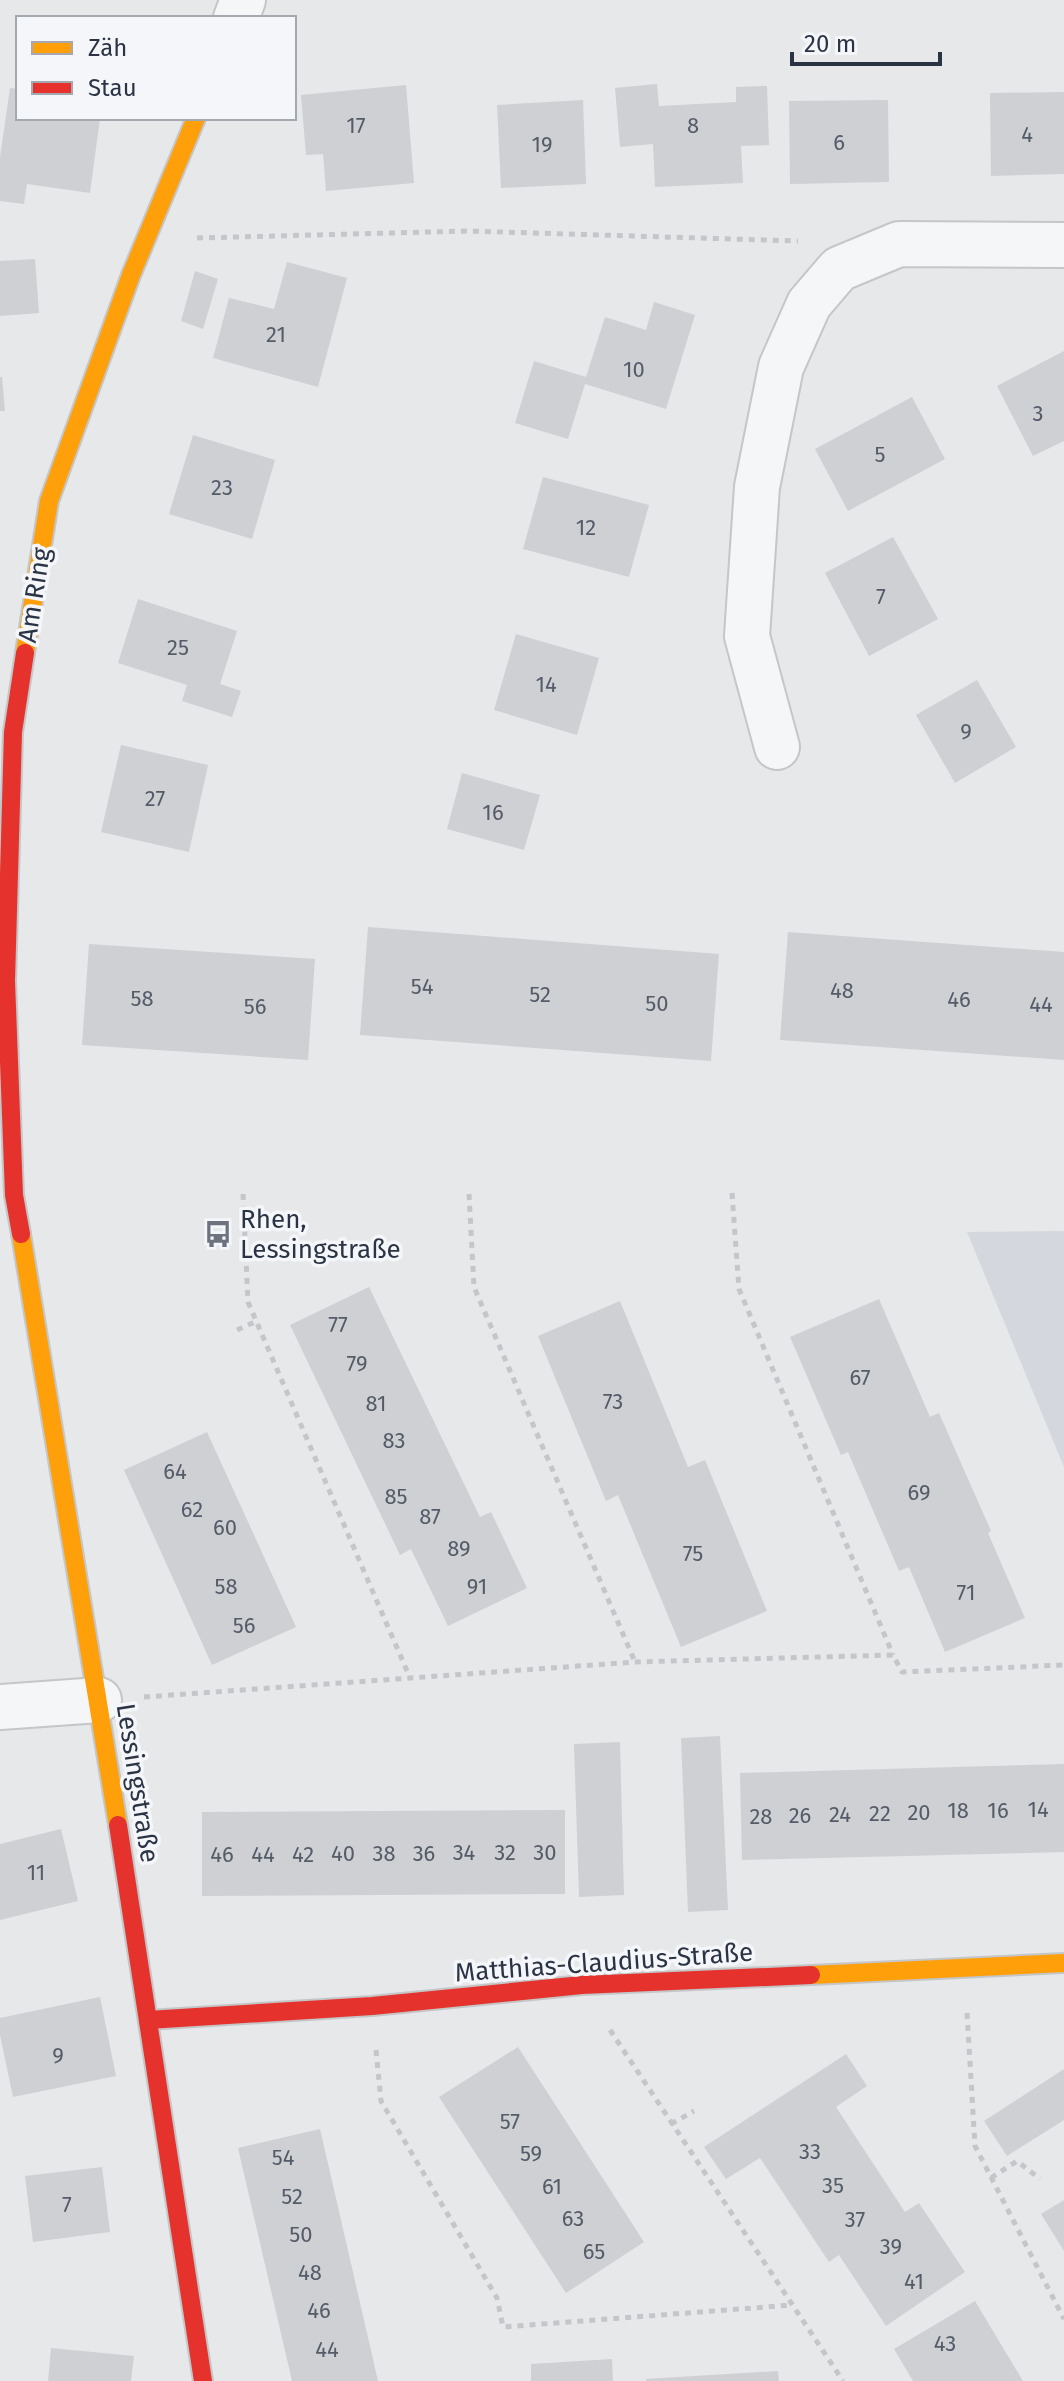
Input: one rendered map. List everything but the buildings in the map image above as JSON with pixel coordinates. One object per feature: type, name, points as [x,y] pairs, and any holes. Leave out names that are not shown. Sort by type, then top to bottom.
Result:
[{"type":"street","name":"Am Ring","points":[[14,1195],[6,981],[13,732],[49,501],[131,275],[195,120]]},
{"type":"street","points":[[777,747],[747,636],[757,487],[781,367],[809,304],[839,269],[899,244],[1064,245]]},
{"type":"street","name":"Lessingstraße","points":[[14,1195],[99,1700],[203,2381]]},
{"type":"street","points":[[0,1707],[99,1700]]},
{"type":"street","name":"Matthias-Claudius-Straße","points":[[148,2020],[372,2006],[582,1985],[1064,1963]]},
{"type":"path","points":[[148,239],[468,231],[803,241]]},
{"type":"path","points":[[732,1193],[739,1289],[902,1672],[1064,1665]]},
{"type":"path","points":[[243,1194],[248,1302],[410,1678]]},
{"type":"path","points":[[469,1194],[474,1287],[635,1662]]},
{"type":"path","points":[[237,1330],[257,1321]]},
{"type":"path","points":[[99,1700],[635,1662],[893,1655]]},
{"type":"path","points":[[965,1968],[975,2146],[1064,2319]]},
{"type":"path","points":[[582,1985],[843,2381]]},
{"type":"path","points":[[372,2006],[381,2101],[497,2298],[503,2327],[792,2305]]},
{"type":"path","points":[[671,2124],[694,2111]]},
{"type":"path","points":[[991,2178],[1017,2161],[1040,2179]]},
{"type":"shaded area","points":[[1064,1231],[1064,1467],[967,1232]]},
{"type":"traffic: slow","points":[[25,653],[49,501],[131,275],[195,120]]},
{"type":"traffic: slow","points":[[21,1234],[118,1825]]},
{"type":"traffic: slow","points":[[811,1975],[1064,1963]]},
{"type":"traffic: jam","points":[[21,1234],[14,1195],[6,981],[13,732],[25,653]]},
{"type":"traffic: jam","points":[[118,1825],[203,2381]]},
{"type":"traffic: jam","points":[[148,2020],[372,2006],[582,1985],[811,1975]]},
{"type":"place","name":"Rhen, Lessingstraße","points":[[218,1234]]}]
